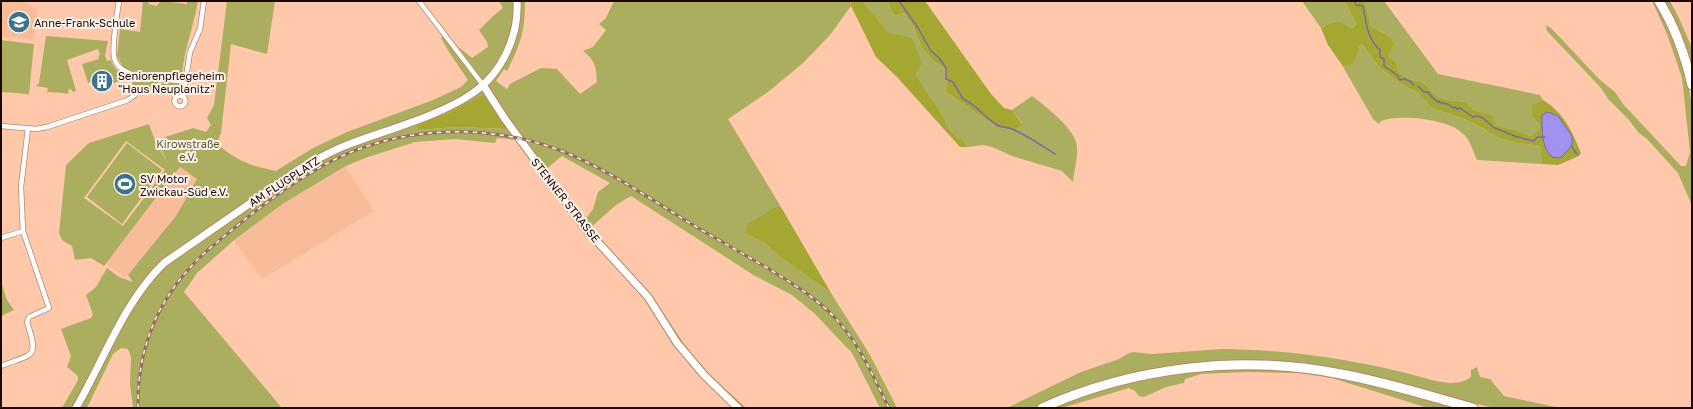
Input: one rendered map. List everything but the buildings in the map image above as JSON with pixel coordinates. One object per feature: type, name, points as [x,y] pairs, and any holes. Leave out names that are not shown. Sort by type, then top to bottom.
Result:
[{"type":"highway","points":[[1659,1],[1677,35],[1687,64],[1692,85]]},
{"type":"highway","points":[[1042,408],[1089,391],[1137,377],[1218,366],[1303,368],[1349,375],[1473,408]]},
{"type":"main road","name":"AM FLUGPLATZ","points":[[76,408],[133,301],[153,274],[164,263],[301,168],[324,155],[456,103],[473,94],[501,64],[511,41],[516,23],[517,1]]},
{"type":"main road","name":"STENNER STRASSE","points":[[482,85],[505,119],[585,228],[648,298],[677,343],[704,375],[738,408]]},
{"type":"street","points":[[118,1],[114,55],[119,67],[127,73],[138,76],[186,82]]},
{"type":"street","points":[[183,97],[190,52],[200,29],[204,1]]},
{"type":"street","name":"STENNER STRASSE","points":[[419,1],[482,85]]},
{"type":"street","points":[[1,126],[28,128],[47,127],[128,100],[135,95]]},
{"type":"street","points":[[1,366],[30,355],[34,351],[34,344],[27,322],[29,317],[49,308],[23,230],[21,187],[28,128]]},
{"type":"street","points":[[1,238],[23,230]]},
{"type":"shaded area","name":"Anne-Frank-Schule","points":[[1,1],[25,1],[25,3],[38,9],[34,40],[1,36]]},
{"type":"shaded area","points":[[850,1],[863,1],[889,33],[912,38],[920,58],[921,66],[916,75],[945,119],[946,125],[958,139],[961,138],[968,147],[960,147],[897,77],[876,57]]},
{"type":"shaded area","points":[[888,1],[925,1],[991,94],[1004,108],[1012,110],[1022,124],[1014,131],[1009,127],[997,127],[946,92],[947,70],[935,62],[922,48],[913,26],[904,13],[894,16]]},
{"type":"shaded area","points":[[1345,1],[1363,1],[1366,5],[1371,26],[1390,37],[1394,44],[1388,56],[1396,62],[1398,72],[1409,79],[1424,83],[1438,97],[1447,100],[1466,102],[1474,110],[1493,116],[1494,125],[1516,130],[1530,136],[1540,129],[1539,124],[1532,117],[1532,105],[1543,100],[1562,117],[1574,137],[1581,153],[1579,156],[1558,165],[1542,164],[1540,146],[1500,138],[1467,120],[1432,108],[1418,93],[1398,82],[1379,67],[1362,44],[1358,47],[1358,53],[1351,65],[1342,65],[1328,45],[1321,28],[1336,21],[1342,22],[1350,28],[1354,27],[1356,24]]},
{"type":"shaded area","points":[[483,95],[508,129],[456,127],[418,130],[418,124],[448,113]]},
{"type":"shaded area","points":[[1548,112],[1558,116],[1572,136],[1572,146],[1560,158],[1552,157],[1548,153],[1544,143],[1542,132],[1542,115]]},
{"type":"shaded area","points":[[180,167],[197,179],[176,216],[128,275],[124,277],[106,263]]},
{"type":"shaded area","points":[[346,167],[374,211],[262,279],[234,241],[284,203]]},
{"type":"shaded area","points":[[776,207],[781,207],[831,293],[780,257],[765,243],[746,234],[747,225]]},
{"type":"green space","points":[[143,1],[148,1],[149,4],[156,6],[161,1],[187,4],[187,1],[198,1],[182,75],[178,76],[129,71],[123,67],[117,56],[120,29],[140,32]]},
{"type":"green space","name":"Kirowstraße e.V.","points":[[227,1],[275,1],[267,54],[231,44],[221,133],[217,143],[230,154],[244,162],[276,171],[313,148],[347,132],[433,100],[461,87],[468,80],[441,38],[447,33],[457,46],[472,58],[488,47],[487,42],[479,30],[503,8],[499,1],[525,1],[525,12],[523,29],[516,53],[507,71],[504,69],[496,81],[507,89],[510,84],[541,68],[557,69],[580,94],[597,82],[593,61],[583,51],[593,47],[606,30],[599,24],[606,18],[614,1],[850,1],[851,6],[830,35],[803,63],[768,92],[728,119],[781,207],[776,207],[746,234],[765,243],[780,257],[831,293],[870,355],[897,408],[880,408],[852,353],[814,313],[792,295],[755,276],[631,196],[616,205],[589,229],[654,299],[684,344],[707,372],[746,408],[734,408],[709,385],[676,344],[645,299],[585,234],[589,228],[584,221],[593,209],[598,192],[610,183],[562,156],[546,169],[526,141],[497,138],[495,143],[455,139],[415,142],[365,158],[346,166],[284,203],[233,241],[197,273],[184,292],[282,408],[133,408],[130,384],[131,357],[128,349],[121,348],[113,354],[87,408],[62,408],[78,380],[78,376],[67,367],[71,356],[61,329],[91,318],[93,315],[86,295],[96,287],[107,268],[119,277],[133,282],[128,275],[176,216],[197,179],[180,167],[175,173],[172,171],[156,140],[193,128],[206,132],[211,125],[207,118],[214,105]],"holes":[[[483,96],[507,129],[456,127],[418,130],[418,123],[448,113]]]},
{"type":"green space","points":[[863,1],[888,1],[894,16],[904,13],[913,26],[922,48],[935,62],[947,70],[946,92],[997,127],[1009,127],[1014,131],[1022,123],[1012,110],[1032,96],[1052,112],[1072,133],[1075,140],[1077,156],[1073,182],[1062,171],[1012,156],[992,147],[983,145],[968,147],[961,138],[958,139],[946,125],[945,119],[916,75],[921,66],[889,33]]},
{"type":"green space","points":[[1302,1],[1345,1],[1356,24],[1354,27],[1350,28],[1342,22],[1336,21],[1321,28]]},
{"type":"green space","points":[[1363,1],[1384,1],[1438,74],[1540,95],[1543,100],[1533,105],[1532,117],[1539,124],[1540,129],[1530,136],[1516,130],[1494,125],[1492,116],[1474,110],[1466,102],[1447,100],[1438,97],[1424,83],[1409,79],[1398,72],[1396,62],[1388,56],[1390,37],[1371,26],[1366,5]]},
{"type":"green space","points":[[1652,1],[1654,1],[1668,25],[1683,64],[1692,105],[1692,206],[1678,173],[1647,139],[1639,133],[1628,119],[1609,100],[1601,88],[1547,31],[1546,25],[1551,28],[1600,80],[1615,92],[1623,104],[1681,166],[1686,166],[1690,152],[1682,78],[1667,34]]},
{"type":"green space","points":[[1662,1],[1670,1],[1692,48],[1692,73]]},
{"type":"green space","points":[[46,36],[108,41],[105,56],[107,61],[111,60],[115,68],[120,73],[148,79],[161,84],[167,82],[183,85],[181,88],[172,91],[172,89],[139,89],[139,93],[136,93],[131,80],[127,79],[113,83],[111,79],[106,80],[105,77],[88,83],[82,64],[99,59],[98,56],[100,55],[98,49],[67,60],[76,91],[73,92],[71,89],[68,90],[69,93],[65,94],[47,92],[48,88],[36,86],[39,83]]},
{"type":"green space","points":[[1,40],[34,44],[29,94],[1,92]]},
{"type":"green space","points":[[1362,44],[1379,67],[1398,82],[1418,93],[1432,108],[1467,120],[1485,130],[1525,144],[1540,146],[1542,164],[1477,160],[1471,145],[1465,136],[1455,128],[1435,121],[1399,118],[1381,121],[1379,124],[1373,119],[1342,65],[1351,65],[1358,47]]},
{"type":"green space","points":[[149,124],[155,141],[174,174],[104,266],[91,258],[75,260],[72,246],[62,240],[59,233],[66,165],[89,143]],"holes":[[[126,141],[165,170],[123,226],[84,198]]]},
{"type":"green space","name":"SV Motor Zwickau-Süd e.V.","points":[[127,143],[162,170],[122,224],[87,197]]},
{"type":"green space","points":[[1,282],[7,300],[14,310],[1,316]]},
{"type":"green space","points":[[1222,349],[1273,351],[1347,360],[1446,383],[1459,382],[1471,377],[1471,370],[1477,367],[1480,377],[1490,379],[1504,396],[1556,407],[1574,408],[1494,408],[1444,396],[1443,405],[1453,408],[1428,408],[1332,378],[1299,373],[1246,372],[1201,374],[1185,379],[1184,383],[1166,387],[1144,397],[1139,396],[1135,391],[1129,388],[1062,408],[1007,408],[1081,372],[1119,359],[1129,353],[1152,354]]},
{"type":"waterway","points":[[899,1],[918,28],[931,51],[939,58],[946,68],[946,79],[953,82],[963,99],[972,104],[997,125],[1010,128],[1055,154]]},
{"type":"waterway","points":[[1354,1],[1356,5],[1363,6],[1366,24],[1372,41],[1380,50],[1380,57],[1384,59],[1384,66],[1397,75],[1400,80],[1405,79],[1414,85]]},
{"type":"waterway","points":[[1418,86],[1424,92],[1428,92],[1436,101],[1448,104],[1453,108],[1460,108],[1473,117],[1480,117],[1494,128],[1517,137],[1534,141],[1537,137],[1545,137]]},
{"type":"waterway","points":[[1571,146],[1577,154]]},
{"type":"railway","points":[[138,408],[142,362],[147,340],[155,320],[165,300],[178,282],[210,248],[266,203],[326,164],[353,151],[381,142],[411,135],[441,132],[471,132],[501,135],[530,141],[559,150],[595,166],[613,176],[769,269],[822,305],[837,320],[860,351],[889,408]]},
{"type":"place","name":"Anne-Frank-Schule","points":[[19,22]]},
{"type":"place","name":"Seniorenpflegeheim \"Haus Neuplanitz\"","points":[[102,81]]},
{"type":"place","name":"SV Motor Zwickau-Süd e.V.","points":[[125,184]]}]
